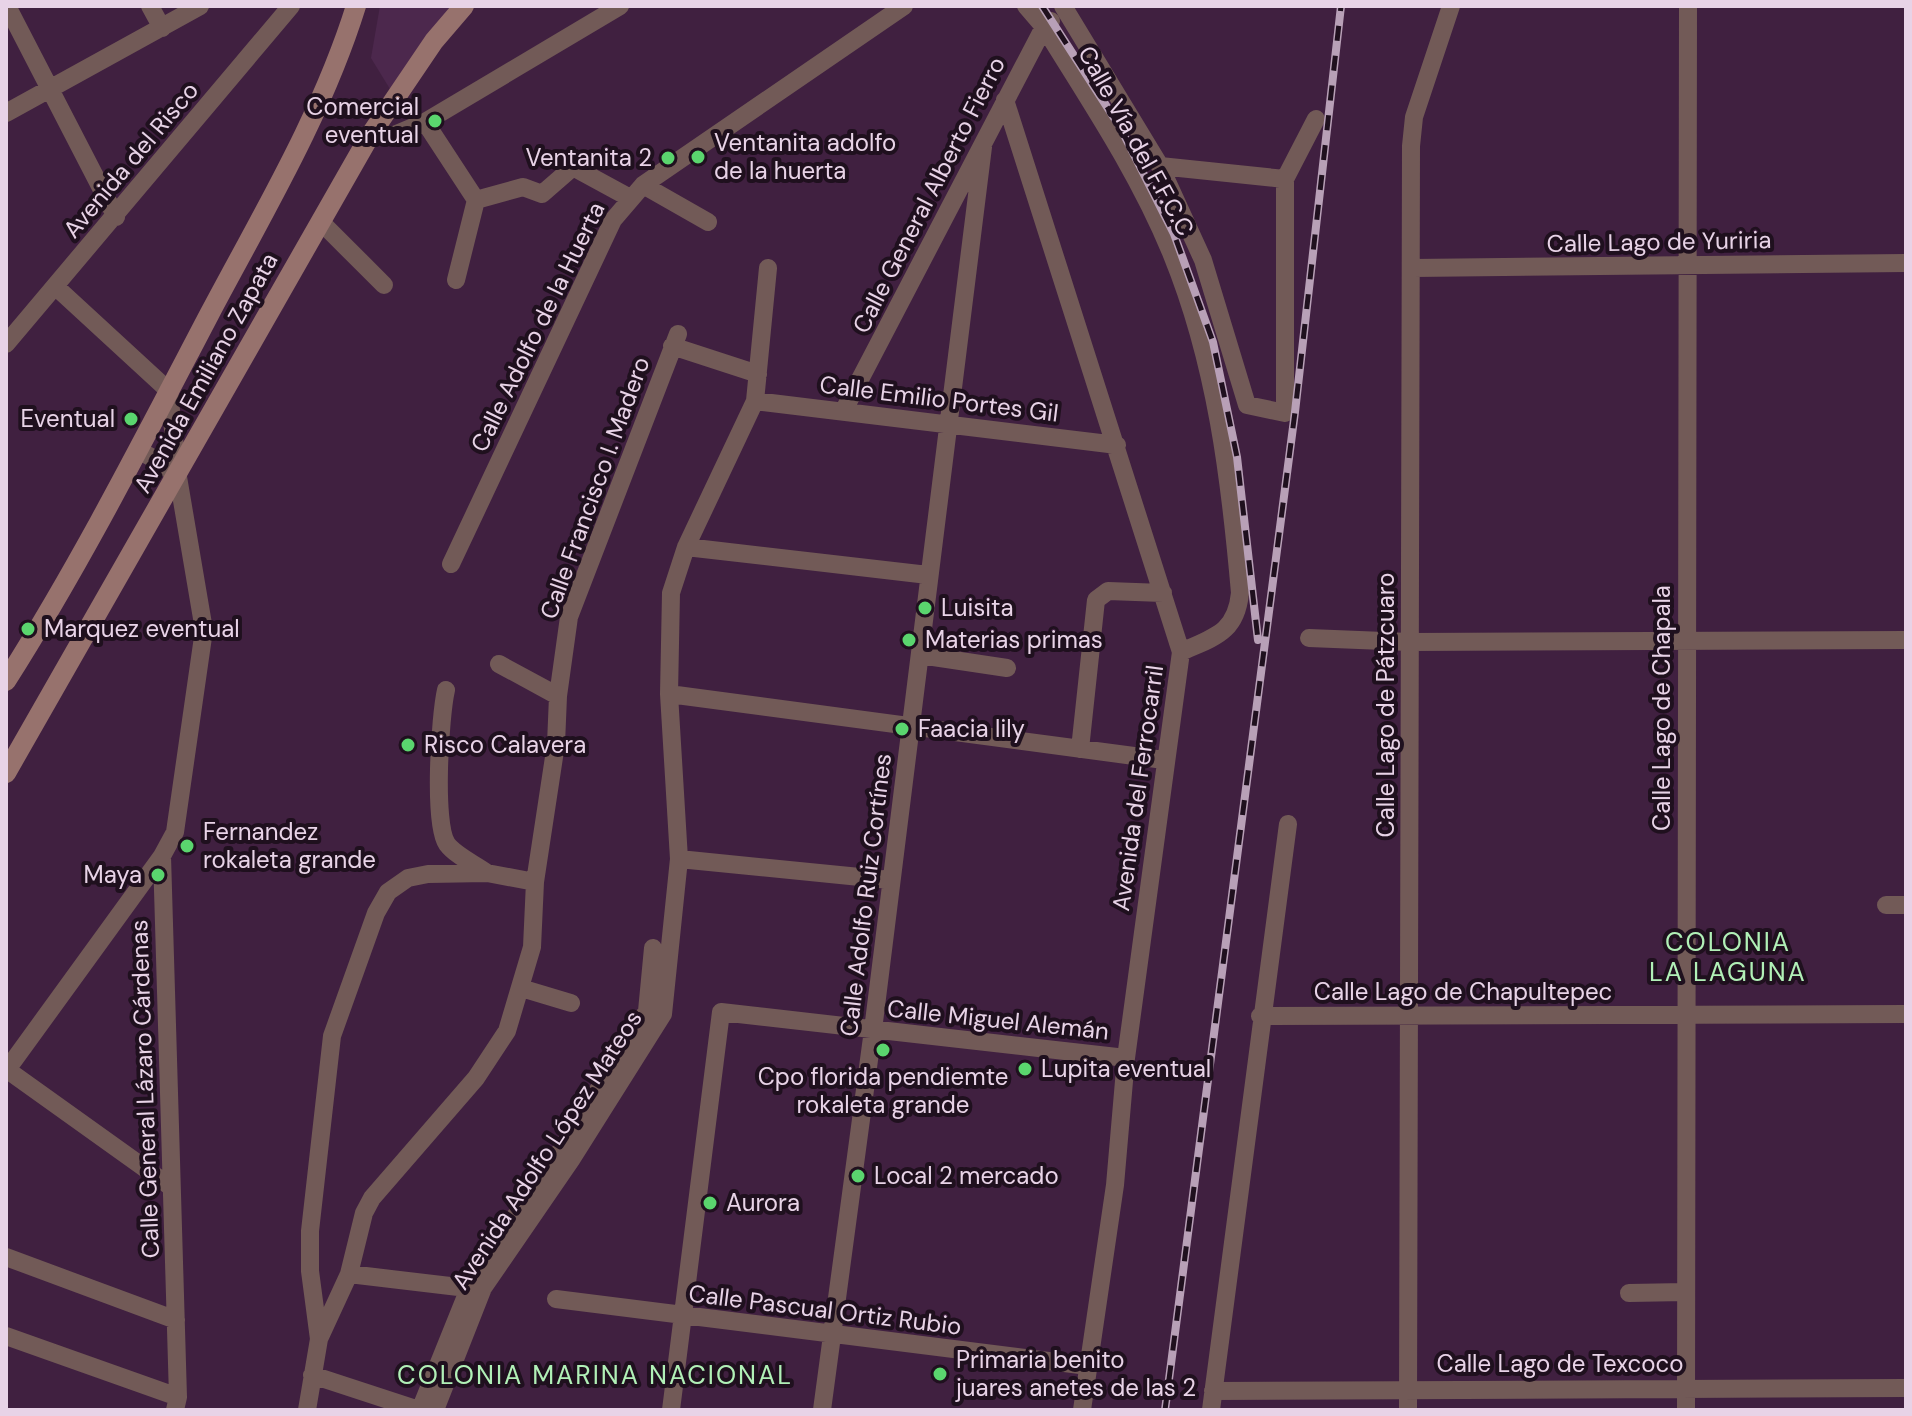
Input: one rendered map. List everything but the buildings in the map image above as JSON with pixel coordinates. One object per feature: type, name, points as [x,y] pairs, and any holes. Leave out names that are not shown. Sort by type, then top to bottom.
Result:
[{"type":"main road","name":"Avenida Emiliano Zapata","points":[[6,681],[138,450],[314,116],[340,57],[356,6]]},
{"type":"main road","name":"Avenida Emiliano Zapata","points":[[6,773],[178,477],[369,137],[434,41],[464,6]]},
{"type":"street","points":[[7,6],[116,217]]},
{"type":"street","points":[[150,6],[162,28]]},
{"type":"street","points":[[6,113],[200,6]]},
{"type":"street","name":"Avenida del Risco","points":[[6,344],[291,6]]},
{"type":"street","points":[[369,137],[394,135],[425,122],[620,6]]},
{"type":"street","name":"Calle Adolfo de la Huerta","points":[[451,564],[613,220],[636,192],[904,6]]},
{"type":"street","name":"Calle Vía del F.F.C.C","points":[[1026,6],[1044,27],[1110,133],[1172,256],[1224,437],[1239,578],[1239,609],[1225,630],[1181,652]]},
{"type":"street","name":"Calle Lago de Pátzcuaro","points":[[1408,1410],[1409,642],[1414,117],[1451,6]]},
{"type":"street","name":"Calle Lago de Chapala","points":[[1686,1410],[1688,6]]},
{"type":"street","name":"Calle Vía del F.F.C.C","points":[[1065,8],[1160,166],[1203,260],[1247,405],[1285,413],[1285,179]]},
{"type":"street","name":"Calle General Alberto Fierro","points":[[844,410],[1044,27],[1065,8]]},
{"type":"street","name":"Avenida del Ferrocarril","points":[[1005,100],[1181,652],[1126,1058],[1115,1185],[1082,1410]]},
{"type":"street","points":[[1160,166],[1285,179],[1316,119]]},
{"type":"street","points":[[425,122],[476,200],[456,280]]},
{"type":"street","name":"Calle Adolfo Ruiz Cortínes","points":[[822,1410],[873,1030],[983,147]]},
{"type":"street","points":[[476,200],[523,187],[542,194],[573,167],[708,222]]},
{"type":"street","points":[[321,222],[384,285]]},
{"type":"street","name":"Calle Lago de Yuriria","points":[[1413,268],[1906,263]]},
{"type":"street","name":"Avenida Adolfo López Mateos","points":[[435,1410],[483,1288],[571,1160],[663,1014],[679,859],[669,694],[671,593],[686,547],[755,401],[768,268]]},
{"type":"street","points":[[56,287],[169,391]]},
{"type":"street","name":"Calle Francisco I. Madero","points":[[307,1410],[319,1339],[349,1274],[364,1213],[372,1198],[493,1055],[507,1031],[532,947],[535,882],[556,744],[558,696],[569,617],[675,340],[758,374]]},
{"type":"street","name":"Calle General Lázaro Cárdenas","points":[[169,391],[178,477],[204,630],[175,832],[162,856],[177,1404]]},
{"type":"street","name":"Calle Emilio Portes Gil","points":[[755,401],[1117,445]]},
{"type":"street","points":[[138,450],[178,477]]},
{"type":"street","points":[[686,547],[928,575]]},
{"type":"street","points":[[1080,749],[1096,600],[1108,591],[1163,593]]},
{"type":"street","points":[[1309,638],[1409,642],[1906,640]]},
{"type":"street","points":[[920,655],[1007,668]]},
{"type":"street","points":[[499,664],[558,696]]},
{"type":"street","points":[[446,690],[441,713],[442,833],[454,851],[487,873]]},
{"type":"street","points":[[669,694],[1164,760]]},
{"type":"street","points":[[1212,1400],[1260,1016],[1288,824]]},
{"type":"street","points":[[162,856],[6,1070],[171,1187]]},
{"type":"street","points":[[679,859],[890,880]]},
{"type":"street","points":[[319,1339],[310,1271],[310,1231],[332,1036],[360,950],[388,892],[408,878],[428,874],[487,873],[535,882]]},
{"type":"street","points":[[1886,905],[1906,905]]},
{"type":"street","points":[[313,1149],[301,1274],[312,1375],[420,1410],[467,1288],[559,1153],[647,1011],[653,948]]},
{"type":"street","points":[[521,988],[571,1003]]},
{"type":"street","name":"Calle Miguel Alemán","points":[[683,1316],[721,1012],[1126,1058]]},
{"type":"street","name":"Calle Lago de Chapultepec","points":[[1260,1016],[1906,1014]]},
{"type":"street","points":[[6,1257],[176,1320]]},
{"type":"street","points":[[349,1274],[467,1288]]},
{"type":"street","points":[[1629,1293],[1685,1292]]},
{"type":"street","name":"Calle Pascual Ortiz Rubio","points":[[556,1299],[1088,1366]]},
{"type":"street","points":[[671,1410],[683,1316]]},
{"type":"street","points":[[6,1336],[177,1404]]},
{"type":"street","name":"Calle Lago de Texcoco","points":[[1212,1400],[1408,1388],[1906,1388]]},
{"type":"shaded area","points":[[380,6],[451,6],[390,89],[371,58]]},
{"type":"railway","points":[[1042,6],[1120,127],[1174,234],[1213,342],[1237,457],[1258,640]]},
{"type":"railway","points":[[1165,1410],[1295,412],[1341,6]]},
{"type":"place","name":"Comercial eventual","points":[[435,121]]},
{"type":"place","name":"Ventanita adolfo de la huerta","points":[[698,157]]},
{"type":"place","name":"Ventanita 2","points":[[668,158]]},
{"type":"place","name":"Eventual","points":[[131,419]]},
{"type":"place","name":"Luisita","points":[[925,608]]},
{"type":"place","name":"Marquez eventual","points":[[28,629]]},
{"type":"place","name":"Materias primas","points":[[909,640]]},
{"type":"place","name":"Faacia lily","points":[[902,729]]},
{"type":"place","name":"Risco Calavera","points":[[408,745]]},
{"type":"place","name":"Fernandez rokaleta grande","points":[[187,846]]},
{"type":"place","name":"Maya","points":[[158,875]]},
{"type":"place","name":"Cpo florida pendiemte rokaleta grande","points":[[883,1050]]},
{"type":"place","name":"Lupita eventual","points":[[1025,1069]]},
{"type":"place","name":"Local 2 mercado","points":[[858,1176]]},
{"type":"place","name":"Aurora","points":[[710,1203]]},
{"type":"place","name":"Primaria benito juares anetes de las 2","points":[[940,1374]]},
{"type":"district","name":"COLONIA LA LAGUNA","points":[[1728,957]]},
{"type":"district","name":"COLONIA MARINA NACIONAL","points":[[595,1375]]}]
